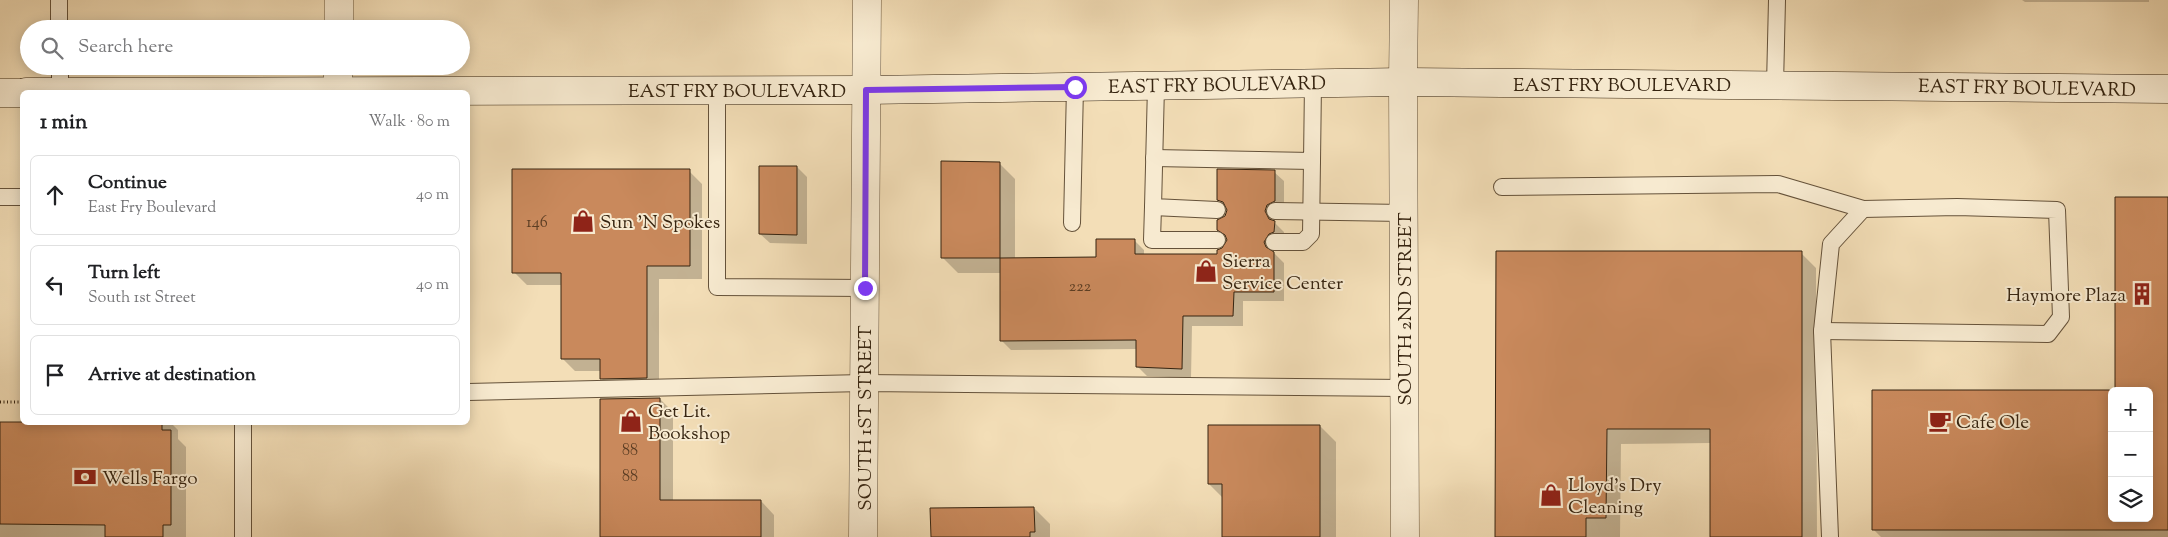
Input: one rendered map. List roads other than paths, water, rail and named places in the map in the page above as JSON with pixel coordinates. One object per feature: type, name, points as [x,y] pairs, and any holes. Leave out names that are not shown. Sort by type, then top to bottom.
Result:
[{"type":"main road","points":[[338,20],[339,0]]},
{"type":"main road","name":"SOUTH 1ST STREET","points":[[863,537],[867,0]]},
{"type":"main road","name":"SOUTH 2ND STREET","points":[[1404,0],[1406,537]]},
{"type":"main road","name":"EAST FRY BOULEVARD","points":[[31,90],[60,79],[216,90]]},
{"type":"main road","name":"EAST FRY BOULEVARD","points":[[258,90],[338,79],[717,90],[866,90],[1403,82],[2168,89]]},
{"type":"main road","points":[[0,93],[20,93]]},
{"type":"lane","points":[[59,0],[59,20]]},
{"type":"lane","points":[[1775,85],[1777,0]]},
{"type":"lane","points":[[1274,242],[1303,242],[1311,234],[1314,83]]},
{"type":"lane","points":[[1156,86],[1152,240],[1217,240]]},
{"type":"lane","points":[[1072,223],[1075,87]]},
{"type":"lane","points":[[717,90],[717,287],[865,288]]},
{"type":"lane","points":[[1154,158],[1312,161]]},
{"type":"lane","points":[[1502,187],[1778,184],[1863,209],[1957,207],[2057,210],[2060,318],[2048,334],[1822,331]]},
{"type":"lane","points":[[0,198],[20,198]]},
{"type":"lane","points":[[1153,207],[1217,210]]},
{"type":"lane","points":[[1830,537],[1822,331],[1831,244],[1863,209]]},
{"type":"lane","points":[[1275,212],[1404,212]]},
{"type":"lane","points":[[470,392],[864,383],[1405,388]]},
{"type":"lane","points":[[243,425],[243,537]]},
{"type":"place","name":"Sun 'N Spokes","points":[[583,221]]},
{"type":"place","name":"Sierra Service Center","points":[[1206,271]]},
{"type":"place","name":"Haymore Plaza","points":[[2142,294]]},
{"type":"place","name":"Get Lit. Bookshop","points":[[631,421]]},
{"type":"place","name":"Cafe Ole","points":[[1940,421]]},
{"type":"place","name":"Wells Fargo","points":[[85,477]]},
{"type":"place","name":"Lloyd's Dry Cleaning","points":[[1551,495]]}]
